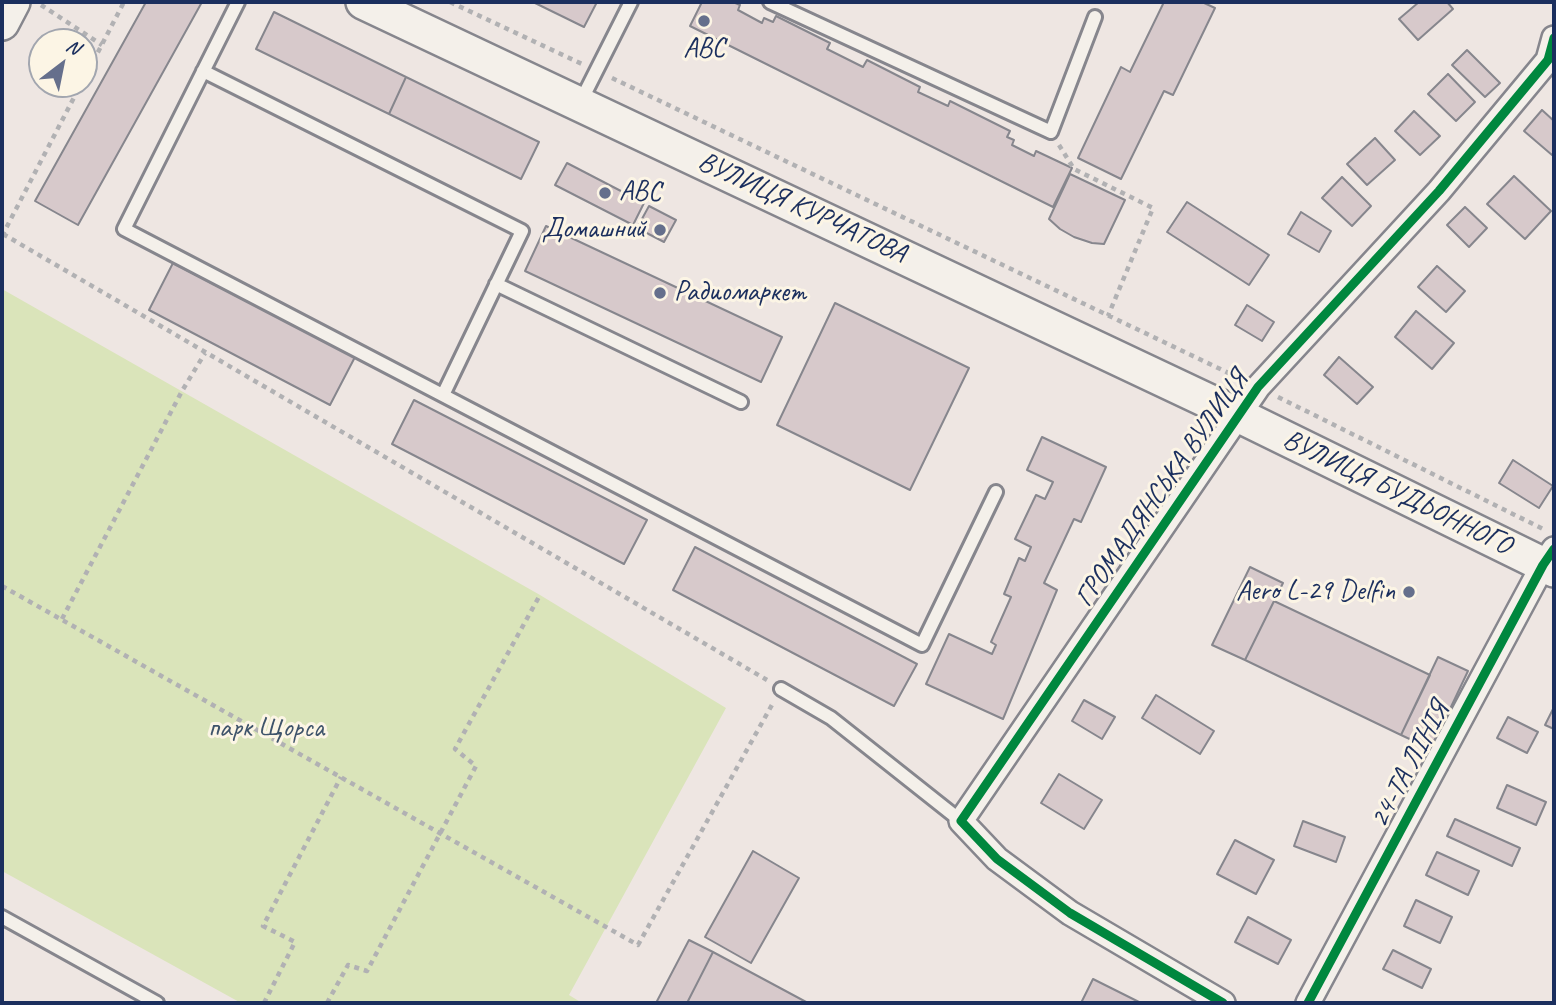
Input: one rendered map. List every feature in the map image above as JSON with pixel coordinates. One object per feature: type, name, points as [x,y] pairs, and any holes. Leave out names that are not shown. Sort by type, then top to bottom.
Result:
[{"type":"main road","points":[[2,23],[13,2]]},
{"type":"main road","name":"ВУЛИЦЯ КУРЧАТОВА","points":[[363,2],[1240,416]]},
{"type":"main road","name":"ВУЛИЦЯ БУДЬОННОГО","points":[[1240,416],[1550,561]]},
{"type":"street","name":"ГРОМАДЯНСЬКА ВУЛИЦЯ","points":[[961,821],[1258,387],[1438,191],[1548,60],[1554,38]]},
{"type":"street","name":"24-ТА ЛІНІЯ","points":[[1308,1003],[1550,561]]},
{"type":"street","points":[[961,821],[997,859],[1070,913],[1223,1003]]},
{"type":"lane","points":[[238,2],[124,229],[922,645],[996,492]]},
{"type":"lane","points":[[580,103],[631,2]]},
{"type":"lane","points":[[770,2],[1051,132],[1095,17]]},
{"type":"lane","points":[[203,71],[522,232],[443,395]]},
{"type":"lane","points":[[496,284],[741,402]]},
{"type":"lane","points":[[781,689],[831,718],[961,821]]},
{"type":"lane","points":[[2,917],[157,1003]]},
{"type":"path","points":[[36,2],[102,45]]},
{"type":"path","points":[[98,53],[124,2]]},
{"type":"path","points":[[450,2],[1258,387],[1554,534]]},
{"type":"path","points":[[2,586],[638,945],[781,689],[2,235],[74,98]]},
{"type":"path","points":[[1051,132],[1074,169],[1153,208],[1108,316]]},
{"type":"path","points":[[62,619],[182,391],[205,353]]},
{"type":"path","points":[[327,1003],[348,965],[367,971],[476,765],[455,750],[540,595]]},
{"type":"path","points":[[264,1003],[295,942],[263,926],[341,777]]},
{"type":"green space","name":"парк Щорса","points":[[2,289],[540,595],[726,708],[569,995],[582,1003],[241,1003],[2,871]]},
{"type":"building","points":[[146,2],[202,2],[78,225],[35,201],[92,98],[98,98],[98,88]]},
{"type":"building","points":[[533,2],[597,2],[584,27]]},
{"type":"building","points":[[702,2],[733,2],[740,5],[738,10],[762,23],[764,18],[773,22],[776,16],[830,43],[827,49],[863,67],[867,60],[920,87],[918,92],[948,106],[950,101],[1010,131],[1007,137],[1014,140],[1012,145],[1034,156],[1036,151],[1072,168],[1053,207],[690,26]]},
{"type":"building","points":[[1164,2],[1202,2],[1215,8],[1173,95],[1164,91],[1121,179],[1078,158],[1121,67],[1130,72]]},
{"type":"building","points":[[1419,2],[1447,2],[1453,9],[1418,40],[1399,19]]},
{"type":"building","points":[[274,12],[406,77],[389,114],[256,49]]},
{"type":"building","points":[[1467,50],[1500,83],[1485,97],[1452,65]]},
{"type":"building","points":[[1448,74],[1475,102],[1456,121],[1428,94]]},
{"type":"building","points":[[406,77],[539,142],[521,179],[389,114]]},
{"type":"building","points":[[1542,110],[1554,121],[1552,155],[1524,131]]},
{"type":"building","points":[[1414,111],[1440,136],[1420,155],[1395,131]]},
{"type":"building","points":[[1375,138],[1395,160],[1367,185],[1347,164]]},
{"type":"building","points":[[567,163],[644,203],[633,225],[555,185]]},
{"type":"building","points":[[1070,174],[1125,200],[1104,244],[1074,237],[1049,219]]},
{"type":"building","points":[[1514,176],[1551,211],[1525,239],[1487,204]]},
{"type":"building","points":[[1342,177],[1371,206],[1352,226],[1322,198]]},
{"type":"building","points":[[1187,202],[1269,255],[1249,285],[1167,232]]},
{"type":"building","points":[[649,206],[676,220],[664,242],[637,228]]},
{"type":"building","points":[[1465,207],[1487,228],[1469,247],[1447,225]]},
{"type":"building","points":[[1301,212],[1331,231],[1319,252],[1288,234]]},
{"type":"building","points":[[546,226],[782,337],[761,382],[525,271]]},
{"type":"building","points":[[173,263],[355,357],[330,405],[149,310]]},
{"type":"building","points":[[1437,266],[1465,291],[1446,312],[1418,287]]},
{"type":"building","points":[[835,303],[969,368],[910,490],[777,425]]},
{"type":"building","points":[[1247,305],[1274,322],[1262,341],[1235,325]]},
{"type":"building","points":[[1416,311],[1454,343],[1432,369],[1395,337]]},
{"type":"building","points":[[1339,357],[1373,387],[1357,404],[1324,375]]},
{"type":"building","points":[[414,400],[647,520],[624,564],[392,444]]},
{"type":"building","points":[[1042,437],[1106,467],[1081,522],[1074,519],[1044,583],[1057,590],[1003,719],[926,684],[949,634],[992,654],[996,645],[991,642],[1011,597],[1004,594],[1019,558],[1025,561],[1031,547],[1015,539],[1036,495],[1045,499],[1053,482],[1027,470]]},
{"type":"building","points":[[1513,460],[1553,486],[1539,508],[1499,483]]},
{"type":"building","points":[[695,547],[917,664],[894,706],[673,590]]},
{"type":"building","points":[[1250,567],[1283,583],[1245,660],[1212,645]]},
{"type":"building","points":[[1274,601],[1430,675],[1401,735],[1245,660]]},
{"type":"building","points":[[1438,657],[1468,671],[1431,749],[1401,735]]},
{"type":"building","points":[[1156,695],[1214,731],[1200,754],[1142,718]]},
{"type":"building","points":[[1084,700],[1115,717],[1102,739],[1072,721]]},
{"type":"building","points":[[1554,707],[1554,729],[1545,725]]},
{"type":"building","points":[[1508,717],[1538,732],[1527,753],[1497,738]]},
{"type":"building","points":[[1059,774],[1102,800],[1084,829],[1041,803]]},
{"type":"building","points":[[1507,785],[1546,802],[1536,825],[1497,808]]},
{"type":"building","points":[[1455,819],[1520,848],[1512,866],[1447,836]]},
{"type":"building","points":[[1303,821],[1345,837],[1336,862],[1294,846]]},
{"type":"building","points":[[1235,840],[1274,860],[1256,894],[1217,874]]},
{"type":"building","points":[[753,851],[799,878],[751,963],[705,937]]},
{"type":"building","points":[[1437,852],[1479,871],[1468,895],[1426,875]]},
{"type":"building","points":[[1416,900],[1452,917],[1440,943],[1404,926]]},
{"type":"building","points":[[1248,917],[1291,940],[1278,964],[1235,942]]},
{"type":"building","points":[[689,940],[713,952],[687,1003],[656,1003]]},
{"type":"building","points":[[1393,950],[1431,969],[1422,988],[1383,969]]},
{"type":"building","points":[[713,952],[808,1003],[687,1003]]},
{"type":"building","points":[[1093,979],[1141,1003],[1081,1003]]},
{"type":"cycle path","points":[[1223,1003],[1070,913],[997,859],[961,821],[1258,387],[1439,191],[1548,60],[1554,38]]},
{"type":"cycle path","points":[[1308,1003],[1554,549]]},
{"type":"place","name":"ABC","points":[[704,21]]},
{"type":"place","name":"АВС","points":[[605,193]]},
{"type":"place","name":"Домашний","points":[[660,230]]},
{"type":"place","name":"Радиомаркет","points":[[660,293]]},
{"type":"place","name":"Aero L-29 Delfin","points":[[1409,592]]}]
